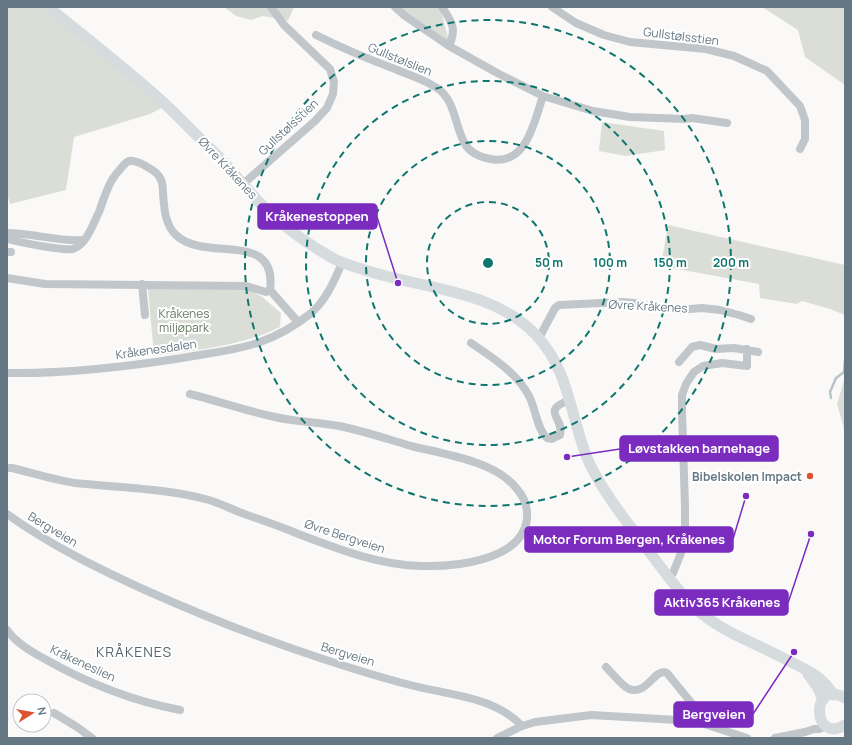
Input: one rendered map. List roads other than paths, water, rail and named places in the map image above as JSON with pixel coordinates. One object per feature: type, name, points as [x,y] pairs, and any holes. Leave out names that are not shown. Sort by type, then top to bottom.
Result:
[{"type":"main road","name":"Øvre Kråkenes","points":[[48,7],[110,56],[164,103],[214,151],[268,211],[304,240],[342,263],[380,275],[468,296],[501,308],[526,326],[538,338],[556,362],[566,387],[586,455],[595,474],[613,504],[669,578],[693,606],[713,622],[810,671],[818,676],[840,697]]},
{"type":"main road","name":"Øvre Kråkenes","points":[[799,666],[812,679],[823,700]]},
{"type":"main road","points":[[840,697],[830,696],[823,700],[819,708],[828,727],[840,728],[844,726],[844,738]]},
{"type":"street","name":"Gullstølsstien","points":[[243,184],[315,121],[327,108],[334,94],[334,82],[330,69],[284,25],[271,7]]},
{"type":"street","points":[[395,7],[405,16],[449,46],[542,96],[593,111],[630,117],[692,118],[727,122]]},
{"type":"street","points":[[442,7],[454,29],[453,38],[449,46]]},
{"type":"street","name":"Gullstølsstien","points":[[552,7],[576,23],[604,35],[630,42],[706,49],[734,56],[767,71],[800,106],[805,120],[805,139],[800,149]]},
{"type":"street","name":"Gullstølslien","points":[[316,35],[341,48],[411,75],[436,87],[443,93],[452,106],[465,144],[473,153],[482,158],[493,160],[503,159],[511,156],[525,146],[532,130],[542,96]]},
{"type":"street","points":[[7,239],[74,249],[84,240],[99,212],[111,180],[124,164],[134,161],[144,165],[156,173],[160,178],[166,219],[176,235],[186,243],[200,247],[244,251],[255,254],[264,261],[269,268],[271,279],[270,290],[298,322]]},
{"type":"street","points":[[7,233],[21,233],[71,241],[84,240]]},
{"type":"street","name":"Kråkenesdalen","points":[[7,373],[30,374],[132,366],[229,350],[260,342],[281,333],[310,314],[328,294],[342,263]]},
{"type":"street","points":[[7,278],[45,284],[246,286],[266,292],[270,290]]},
{"type":"street","points":[[142,284],[145,315]]},
{"type":"street","name":"Øvre Kråkenes","points":[[538,338],[555,308],[559,305],[623,302],[678,310],[702,308],[720,310],[739,314],[751,319]]},
{"type":"street","points":[[471,343],[506,369],[523,387],[536,412],[541,431],[547,438],[552,439],[560,435],[561,431],[555,413],[555,408],[560,403],[570,400]]},
{"type":"street","points":[[679,362],[692,346],[700,345],[716,349],[747,349],[758,352]]},
{"type":"street","points":[[669,578],[673,573],[685,539],[682,395],[686,384],[694,372],[703,366],[722,363],[746,366],[747,349]]},
{"type":"street","name":"Øvre Bergveien","points":[[7,468],[72,482],[158,490],[191,496],[219,503],[349,552],[381,561],[412,565],[448,565],[493,556],[506,550],[512,545],[524,530],[527,511],[519,490],[504,477],[483,466],[357,430],[328,424],[275,417],[190,394]]},
{"type":"street","name":"Bergveien","points":[[7,514],[38,535],[75,556],[124,580],[205,616],[300,651],[381,677],[417,687],[481,701],[506,712],[522,726]]},
{"type":"street","name":"Kråkeneslien","points":[[7,630],[15,639],[32,652],[91,683],[156,705],[180,710]]},
{"type":"street","points":[[606,667],[630,689],[639,690],[647,685],[658,674],[662,672],[668,673],[698,711],[703,722]]},
{"type":"street","points":[[54,713],[92,738]]},
{"type":"street","points":[[498,738],[522,726],[561,718],[592,715],[703,722],[747,738]]},
{"type":"street","points":[[775,738],[828,727]]},
{"type":"waterway","points":[[831,398],[830,392],[836,378],[844,372],[845,360]]},
{"type":"place","name":"Kråkenestoppen","points":[[398,283]]},
{"type":"place","name":"Løvstakken barnehage","points":[[567,457]]},
{"type":"place","name":"Bibelskolen Impact","points":[[810,476]]},
{"type":"place","name":"Motor Forum Bergen, Kråkenes","points":[[746,496]]},
{"type":"place","name":"Aktiv365 Kråkenes","points":[[811,534]]},
{"type":"place","name":"Bergveien","points":[[794,652]]},
{"type":"district","name":"KRÅKENES","points":[[134,651]]},
{"type":"park label","name":"Kråkenes miljøpark","points":[[184,320]]}]
